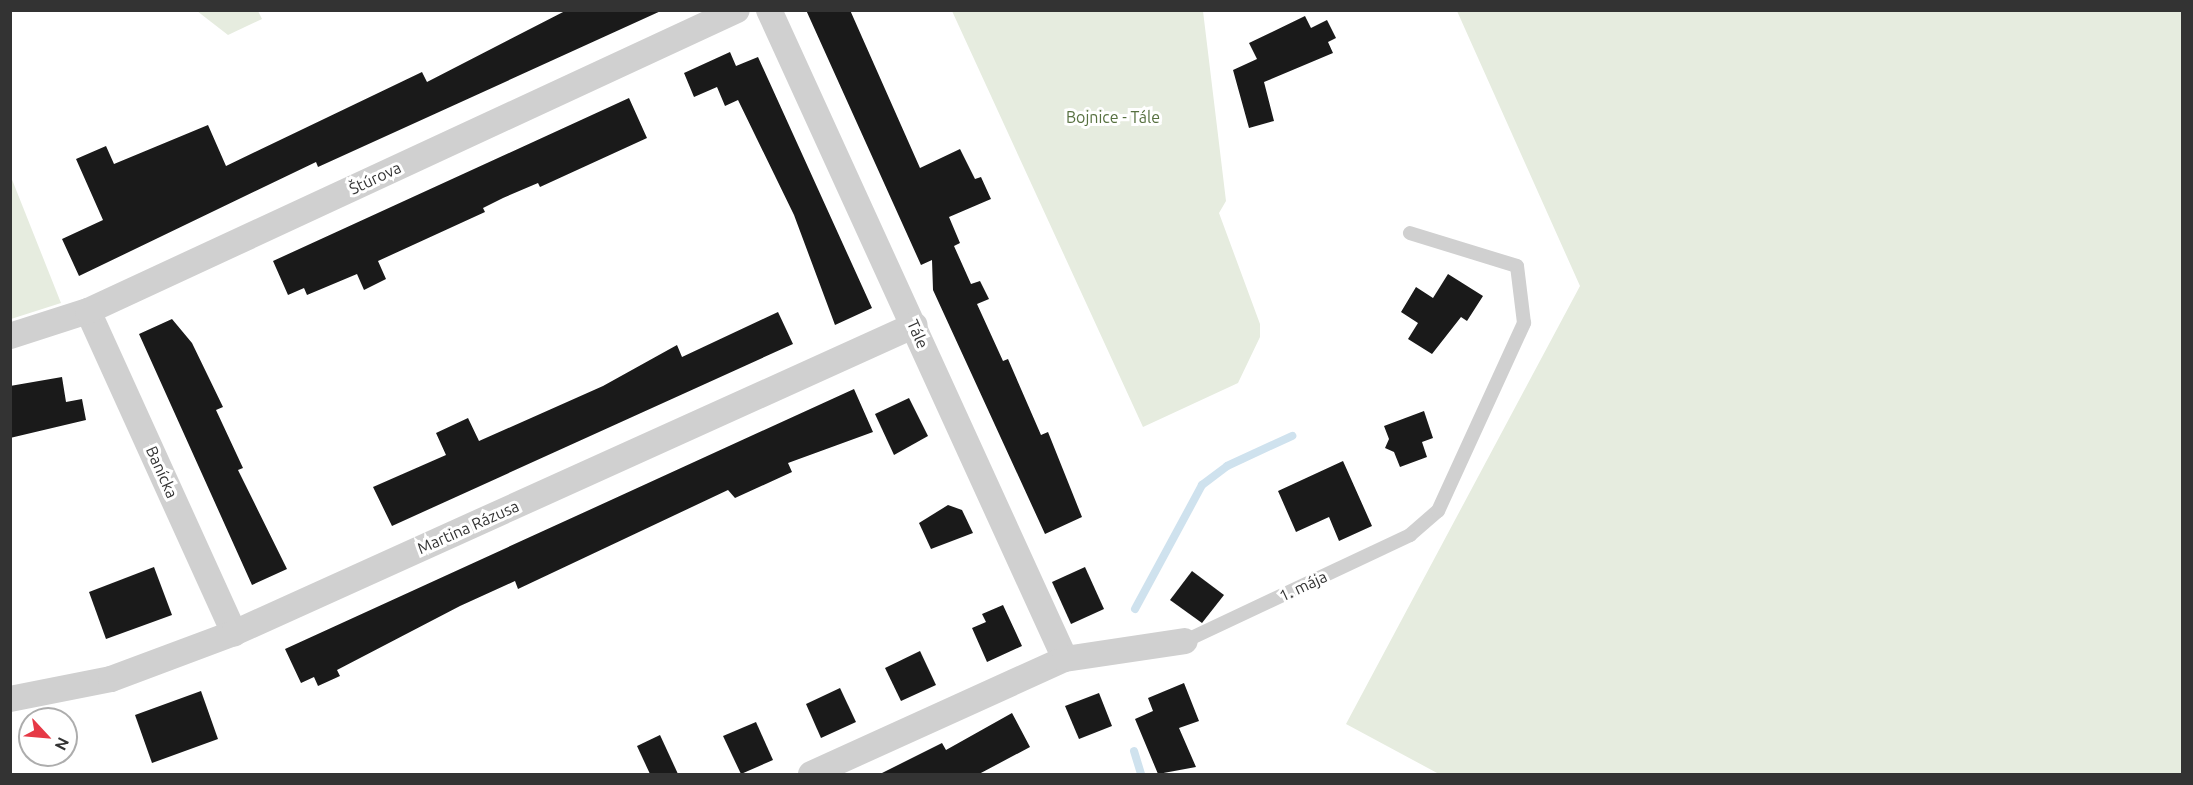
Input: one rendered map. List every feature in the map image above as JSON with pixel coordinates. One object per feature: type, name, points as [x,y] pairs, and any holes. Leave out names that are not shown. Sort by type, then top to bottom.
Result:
[{"type":"street","name":"Štúrova","points":[[10,336],[88,311],[736,10]]},
{"type":"street","name":"Tále","points":[[769,10],[1065,659]]},
{"type":"street","name":"Banícka","points":[[88,311],[234,633]]},
{"type":"street","name":"Martina Rázusa","points":[[10,699],[111,680],[234,633],[915,326]]},
{"type":"street","name":"1. mája","points":[[811,774],[1065,659],[1185,641]]},
{"type":"lane","name":"1. mája","points":[[1185,641],[1410,535],[1438,511],[1524,323],[1517,266],[1410,233]]},
{"type":"green space","points":[[197,11],[258,11],[262,19],[228,35]]},
{"type":"green space","name":"Bojnice - Tále","points":[[952,11],[1203,11],[1226,201],[1219,213],[1260,324],[1260,337],[1238,383],[1143,427]]},
{"type":"green space","points":[[1457,11],[2182,11],[2182,774],[1439,774],[1346,724],[1580,286]]},
{"type":"green space","points":[[11,177],[61,303],[10,319]]},
{"type":"building","points":[[567,10],[663,10],[318,167],[316,162],[79,276],[62,239],[103,220],[76,159],[106,146],[114,164],[208,125],[226,166],[422,72],[427,82]]},
{"type":"building","points":[[806,10],[850,10],[920,168],[960,149],[975,179],[981,177],[991,199],[949,217],[960,243],[954,246],[971,284],[980,281],[989,299],[977,304],[1003,361],[1008,359],[1041,435],[1048,432],[1082,517],[1045,534],[933,290],[932,260],[921,265]]},
{"type":"building","points":[[1305,16],[1311,28],[1327,20],[1336,38],[1328,42],[1333,53],[1264,82],[1274,121],[1249,128],[1233,70],[1257,59],[1249,43]]},
{"type":"building","points":[[730,52],[736,66],[758,57],[872,308],[835,325],[794,215],[738,100],[725,106],[717,87],[694,97],[684,73]]},
{"type":"building","points":[[629,98],[647,138],[540,187],[538,183],[503,198],[483,208],[485,212],[378,261],[386,279],[364,290],[357,274],[307,295],[304,288],[288,295],[273,261]]},
{"type":"building","points":[[1448,274],[1483,296],[1467,321],[1461,317],[1432,354],[1408,339],[1418,323],[1401,312],[1416,287],[1433,298]]},
{"type":"building","points":[[778,312],[793,344],[392,526],[373,487],[446,455],[436,433],[468,418],[479,441],[603,386],[677,345],[682,357]]},
{"type":"building","points":[[172,319],[192,343],[223,407],[216,410],[243,468],[238,470],[287,569],[252,585],[139,334]]},
{"type":"building","points":[[62,377],[66,402],[82,399],[86,420],[10,438],[10,386]]},
{"type":"building","points":[[854,389],[873,432],[788,463],[792,472],[735,498],[728,490],[518,589],[515,581],[460,606],[337,670],[340,676],[318,686],[314,677],[301,683],[285,649]]},
{"type":"building","points":[[909,398],[928,436],[894,455],[875,414]]},
{"type":"building","points":[[1424,411],[1433,438],[1422,442],[1427,457],[1400,467],[1394,452],[1385,448],[1389,439],[1384,426]]},
{"type":"building","points":[[1343,461],[1372,526],[1339,541],[1329,517],[1296,532],[1278,491]]},
{"type":"building","points":[[948,505],[962,510],[973,533],[931,549],[919,523]]},
{"type":"building","points":[[154,567],[172,615],[106,639],[89,592]]},
{"type":"building","points":[[1085,567],[1104,609],[1071,624],[1052,582]]},
{"type":"building","points":[[1192,571],[1224,595],[1202,623],[1170,600]]},
{"type":"building","points":[[1003,605],[1022,646],[987,662],[972,628],[986,622],[982,614]]},
{"type":"building","points":[[920,651],[936,685],[901,701],[885,668]]},
{"type":"building","points":[[1184,683],[1199,721],[1179,728],[1196,767],[1158,774],[1135,719],[1153,711],[1148,698]]},
{"type":"building","points":[[840,688],[856,722],[821,738],[806,704]]},
{"type":"building","points":[[201,691],[218,739],[152,763],[135,715]]},
{"type":"building","points":[[1099,693],[1112,726],[1079,739],[1065,706]]},
{"type":"building","points":[[1012,713],[1030,747],[979,774],[880,774],[942,743],[946,750]]},
{"type":"building","points":[[756,722],[773,760],[741,774],[723,736]]},
{"type":"building","points":[[660,735],[678,774],[650,774],[637,746]]},
{"type":"waterway","points":[[1135,609],[1202,485],[1227,466],[1292,436]]},
{"type":"waterway","points":[[1134,751],[1141,774]]}]
